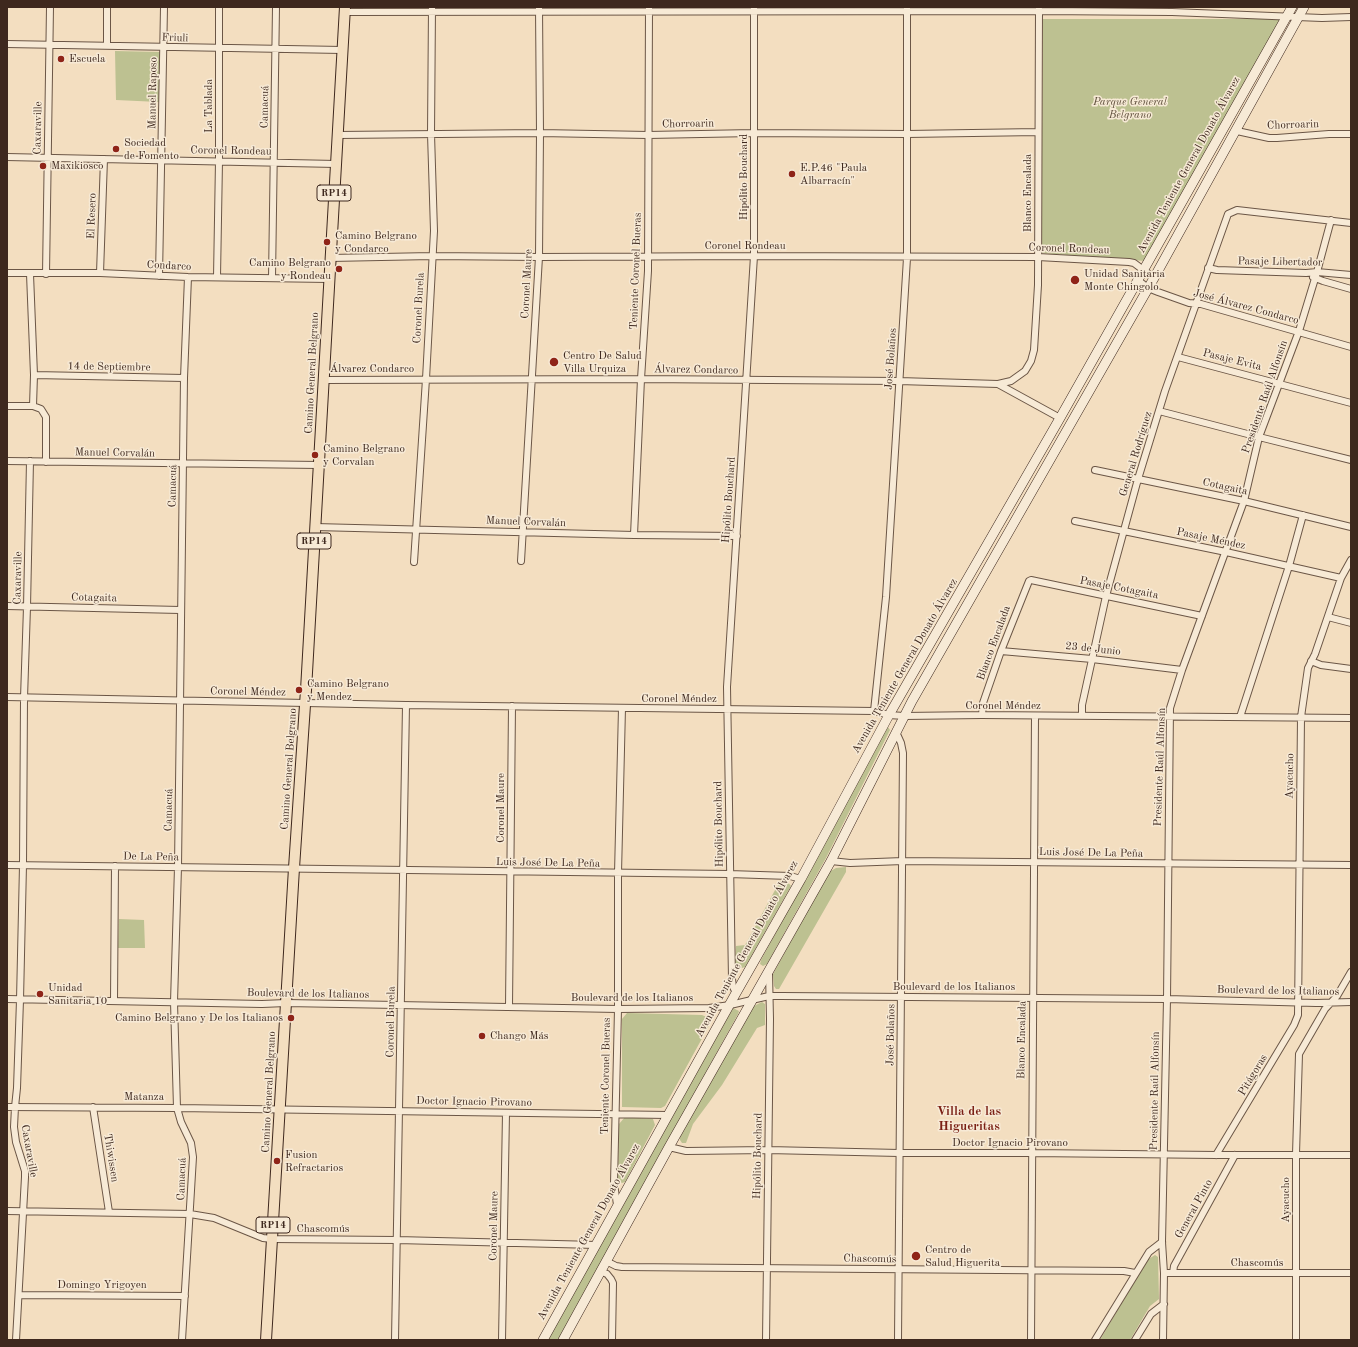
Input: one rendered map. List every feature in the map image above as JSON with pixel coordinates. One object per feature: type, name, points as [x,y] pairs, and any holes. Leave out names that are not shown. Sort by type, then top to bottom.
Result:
[{"type":"main road","name":"Avenida Teniente General Donato Álvarez","points":[[543,1340],[617,1205],[801,879],[889,715],[1060,418],[1292,7]]},
{"type":"main road","points":[[562,1340],[669,1147],[832,861],[904,716],[1237,131],[1304,7]]},
{"type":"main road","name":"Camino General Belgrano","points":[[266,1340],[294,868],[306,703],[345,10]]},
{"type":"street","name":"Caxaraville","points":[[46,274],[50,7]]},
{"type":"street","points":[[107,7],[107,46]]},
{"type":"street","name":"Manuel Raposo","points":[[159,276],[164,7]]},
{"type":"street","name":"La Tablada","points":[[217,277],[219,7]]},
{"type":"street","name":"Camacuá","points":[[272,278],[276,7]]},
{"type":"street","name":"Coronel Maure","points":[[521,561],[539,258],[539,9]]},
{"type":"street","name":"Teniente Coronel Bueras","points":[[634,535],[648,256],[649,9]]},
{"type":"street","name":"José Bolaños","points":[[874,711],[886,597],[907,258],[907,9]]},
{"type":"street","points":[[345,10],[1039,9],[1172,10],[1287,16],[1351,17]]},
{"type":"street","name":"Blanco Encalada","points":[[998,384],[1011,381],[1025,371],[1031,361],[1034,343],[1038,257],[1039,9]]},
{"type":"street","name":"Coronel Burela","points":[[414,562],[434,231],[431,134],[432,10]]},
{"type":"street","name":"Hipólito Bouchard","points":[[736,993],[732,984],[727,687],[754,256],[754,10]]},
{"type":"street","name":"Friuli","points":[[7,44],[218,49],[342,50]]},
{"type":"street","name":"Chorroarin","points":[[1237,131],[1269,138],[1351,134]]},
{"type":"street","name":"Chorroarin","points":[[338,135],[540,133],[648,135],[754,133],[907,134],[1038,132]]},
{"type":"street","name":"Coronel Rondeau","points":[[7,157],[336,164]]},
{"type":"street","name":"El Resero","points":[[100,273],[104,159]]},
{"type":"street","name":"General Rodríguez","points":[[1082,716],[1082,705],[1106,596],[1138,479],[1195,304],[1228,214],[1237,210],[1331,220]]},
{"type":"street","points":[[1331,220],[1351,223]]},
{"type":"street","name":"Presidente Raúl Alfonsín","points":[[1163,1340],[1164,1273],[1162,1242],[1167,999],[1170,708],[1182,670],[1244,501],[1259,437],[1298,331],[1316,275],[1331,220]]},
{"type":"street","name":"Coronel Rondeau","points":[[330,258],[432,256],[539,258],[648,256],[907,258],[1038,257],[1134,263],[1154,278]]},
{"type":"street","name":"Pasaje Libertador","points":[[1208,268],[1218,270],[1306,273],[1316,275],[1351,275]]},
{"type":"street","name":"Condarco","points":[[7,273],[100,273],[188,278],[217,277],[330,279]]},
{"type":"street","points":[[30,274],[34,375],[33,406]]},
{"type":"street","points":[[1316,275],[1351,289]]},
{"type":"street","name":"Camacuá","points":[[182,1340],[190,1214],[192,1149],[177,1108],[174,1002],[178,867],[184,378],[188,278]]},
{"type":"street","name":"José Álvarez Condarco","points":[[1138,280],[1148,288],[1195,304],[1201,304],[1351,347]]},
{"type":"street","name":"Pasaje Evita","points":[[1178,357],[1351,403]]},
{"type":"street","name":"14 de Septiembre","points":[[34,375],[184,378]]},
{"type":"street","name":"Álvarez Condarco","points":[[324,380],[641,379],[899,381],[998,384],[1060,418]]},
{"type":"street","points":[[7,406],[33,406],[41,409],[46,417],[46,462]]},
{"type":"street","points":[[1159,411],[1351,460]]},
{"type":"street","name":"Manuel Corvalán","points":[[7,461],[319,466]]},
{"type":"street","name":"Caxaraville","points":[[16,1340],[25,1171],[14,1134],[20,1000],[23,865],[24,698],[30,462]]},
{"type":"street","name":"Cotagaita","points":[[1095,470],[1244,501],[1351,527]]},
{"type":"street","points":[[1240,717],[1289,566],[1303,515]]},
{"type":"street","name":"Pasaje Méndez","points":[[1075,521],[1226,552],[1341,578]]},
{"type":"street","name":"Manuel Corvalán","points":[[315,527],[737,536]]},
{"type":"street","name":"Ayacucho","points":[[1298,1002],[1301,717],[1306,677],[1311,661],[1315,654],[1341,578],[1348,572],[1351,560]]},
{"type":"street","name":"Blanco Encalada","points":[[982,715],[983,703],[1027,583],[1031,580]]},
{"type":"street","name":"Pasaje Cotagaita","points":[[1031,580],[1202,616]]},
{"type":"street","name":"Cotagaita","points":[[7,606],[180,610]]},
{"type":"street","points":[[1328,617],[1351,623]]},
{"type":"street","name":"23 de Junio","points":[[1002,651],[1092,659],[1182,670]]},
{"type":"street","points":[[1311,661],[1321,665],[1351,669]]},
{"type":"street","name":"Coronel Méndez","points":[[7,697],[406,705],[874,711],[889,715],[904,716],[982,715],[1351,718]]},
{"type":"street","name":"Coronel Burela","points":[[395,1340],[406,705]]},
{"type":"street","name":"Coronel Maure","points":[[509,1007],[512,706]]},
{"type":"street","name":"Teniente Coronel Bueras","points":[[617,1205],[614,1183],[618,1009],[618,873],[622,708]]},
{"type":"street","name":"Blanco Encalada","points":[[1030,1340],[1035,716]]},
{"type":"street","name":"José Bolaños","points":[[896,732],[901,743],[903,753],[898,1340]]},
{"type":"street","name":"Luis José De La Peña","points":[[832,861],[850,864],[903,861],[1351,865]]},
{"type":"street","name":"De La Peña","points":[[7,865],[294,868]]},
{"type":"street","points":[[114,1001],[115,866]]},
{"type":"street","name":"Luis José De La Peña","points":[[294,868],[403,871],[730,874],[790,876],[801,879]]},
{"type":"street","name":"Hipólito Bouchard","points":[[766,1340],[769,972]]},
{"type":"street","points":[[1332,1002],[1351,972]]},
{"type":"street","name":"Boulevard de los Italianos","points":[[7,999],[618,1009],[709,1008],[769,996],[1032,997],[1351,1002]]},
{"type":"street","name":"Pitágoras","points":[[1216,1155],[1294,1025],[1298,1014],[1298,1002]]},
{"type":"street","name":"Ayacucho","points":[[1296,1340],[1296,1154],[1298,1060],[1301,1049],[1325,1009],[1332,1002]]},
{"type":"street","name":"Matanza","points":[[7,1106],[280,1109]]},
{"type":"street","name":"Thiwissen","points":[[93,1107],[109,1212]]},
{"type":"street","name":"Doctor Ignacio Pirovano","points":[[280,1109],[668,1115]]},
{"type":"street","name":"Coronel Maure","points":[[502,1340],[506,1113]]},
{"type":"street","name":"Doctor Ignacio Pirovano","points":[[669,1147],[686,1151],[768,1150],[900,1153],[1351,1155]]},
{"type":"street","name":"General Pinto","points":[[1173,1273],[1174,1266],[1235,1155]]},
{"type":"street","name":"Chascomús","points":[[7,1210],[190,1214],[214,1218],[263,1238],[272,1239],[397,1240],[596,1245]]},
{"type":"street","points":[[1095,1340],[1149,1252],[1162,1242]]},
{"type":"street","name":"Chascomús","points":[[606,1261],[616,1266],[899,1270],[1124,1271],[1135,1273]]},
{"type":"street","points":[[611,1278],[616,1266]]},
{"type":"street","points":[[600,1271],[607,1274],[611,1278],[614,1287],[612,1340]]},
{"type":"street","name":"Chascomús","points":[[1164,1273],[1351,1273]]},
{"type":"street","name":"Domingo Yrigoyen","points":[[19,1295],[184,1296]]},
{"type":"street","points":[[1135,1340],[1151,1314],[1164,1304]]},
{"type":"green space","name":"Parque General Belgrano","points":[[1043,19],[1283,19],[1145,261],[1041,253]]},
{"type":"green space","points":[[115,51],[160,52],[159,102],[116,100]]},
{"type":"green space","points":[[888,727],[890,730],[826,858],[767,964],[763,966],[760,964],[761,960]]},
{"type":"green space","points":[[846,867],[846,872],[779,989],[776,989],[774,986],[773,974],[829,872],[836,868]]},
{"type":"green space","points":[[786,880],[791,886],[745,967],[742,968],[737,966],[735,964],[736,946],[745,945],[780,881]]},
{"type":"green space","points":[[119,919],[144,920],[145,948],[118,948]]},
{"type":"green space","points":[[762,1002],[765,1004],[765,1025],[757,1028],[722,1085],[693,1124],[686,1143],[682,1143],[680,1137],[754,1006]]},
{"type":"green space","points":[[733,1008],[739,1011],[738,1014],[558,1340],[548,1340]]},
{"type":"green space","points":[[627,1013],[702,1015],[709,1018],[711,1022],[665,1106],[661,1108],[622,1107],[622,1019]]},
{"type":"green space","points":[[625,1117],[653,1119],[655,1125],[625,1182],[622,1183],[618,1181],[619,1124]]},
{"type":"green space","points":[[1155,1255],[1158,1257],[1159,1299],[1150,1306],[1130,1340],[1100,1340],[1147,1260]]},
{"type":"place","name":"Escuela","points":[[61,59]]},
{"type":"place","name":"Sociedad de Fomento","points":[[116,149]]},
{"type":"place","name":"Maxikiosco","points":[[43,166]]},
{"type":"place","name":"E.P.46 \"Paula Albarracín\"","points":[[792,174]]},
{"type":"place","name":"Camino Belgrano y Condarco","points":[[327,242]]},
{"type":"place","name":"Camino Belgrano y Rondeau","points":[[339,269]]},
{"type":"place","name":"Unidad Sanitaria Monte Chingolo","points":[[1075,280]]},
{"type":"place","name":"Centro De Salud Villa Urquiza","points":[[554,362]]},
{"type":"place","name":"Camino Belgrano y Corvalan","points":[[315,455]]},
{"type":"place","name":"Camino Belgrano y Mendez","points":[[299,690]]},
{"type":"place","name":"Unidad Sanitaria 10","points":[[40,994]]},
{"type":"place","name":"Camino Belgrano y De los Italianos","points":[[291,1018]]},
{"type":"place","name":"Chango Más","points":[[482,1036]]},
{"type":"place","name":"Fusion Refractarios","points":[[277,1161]]},
{"type":"place","name":"Centro de Salud Higuerita","points":[[916,1256]]},
{"type":"district","name":"Villa de las Higueritas","points":[[969,1120]]}]
